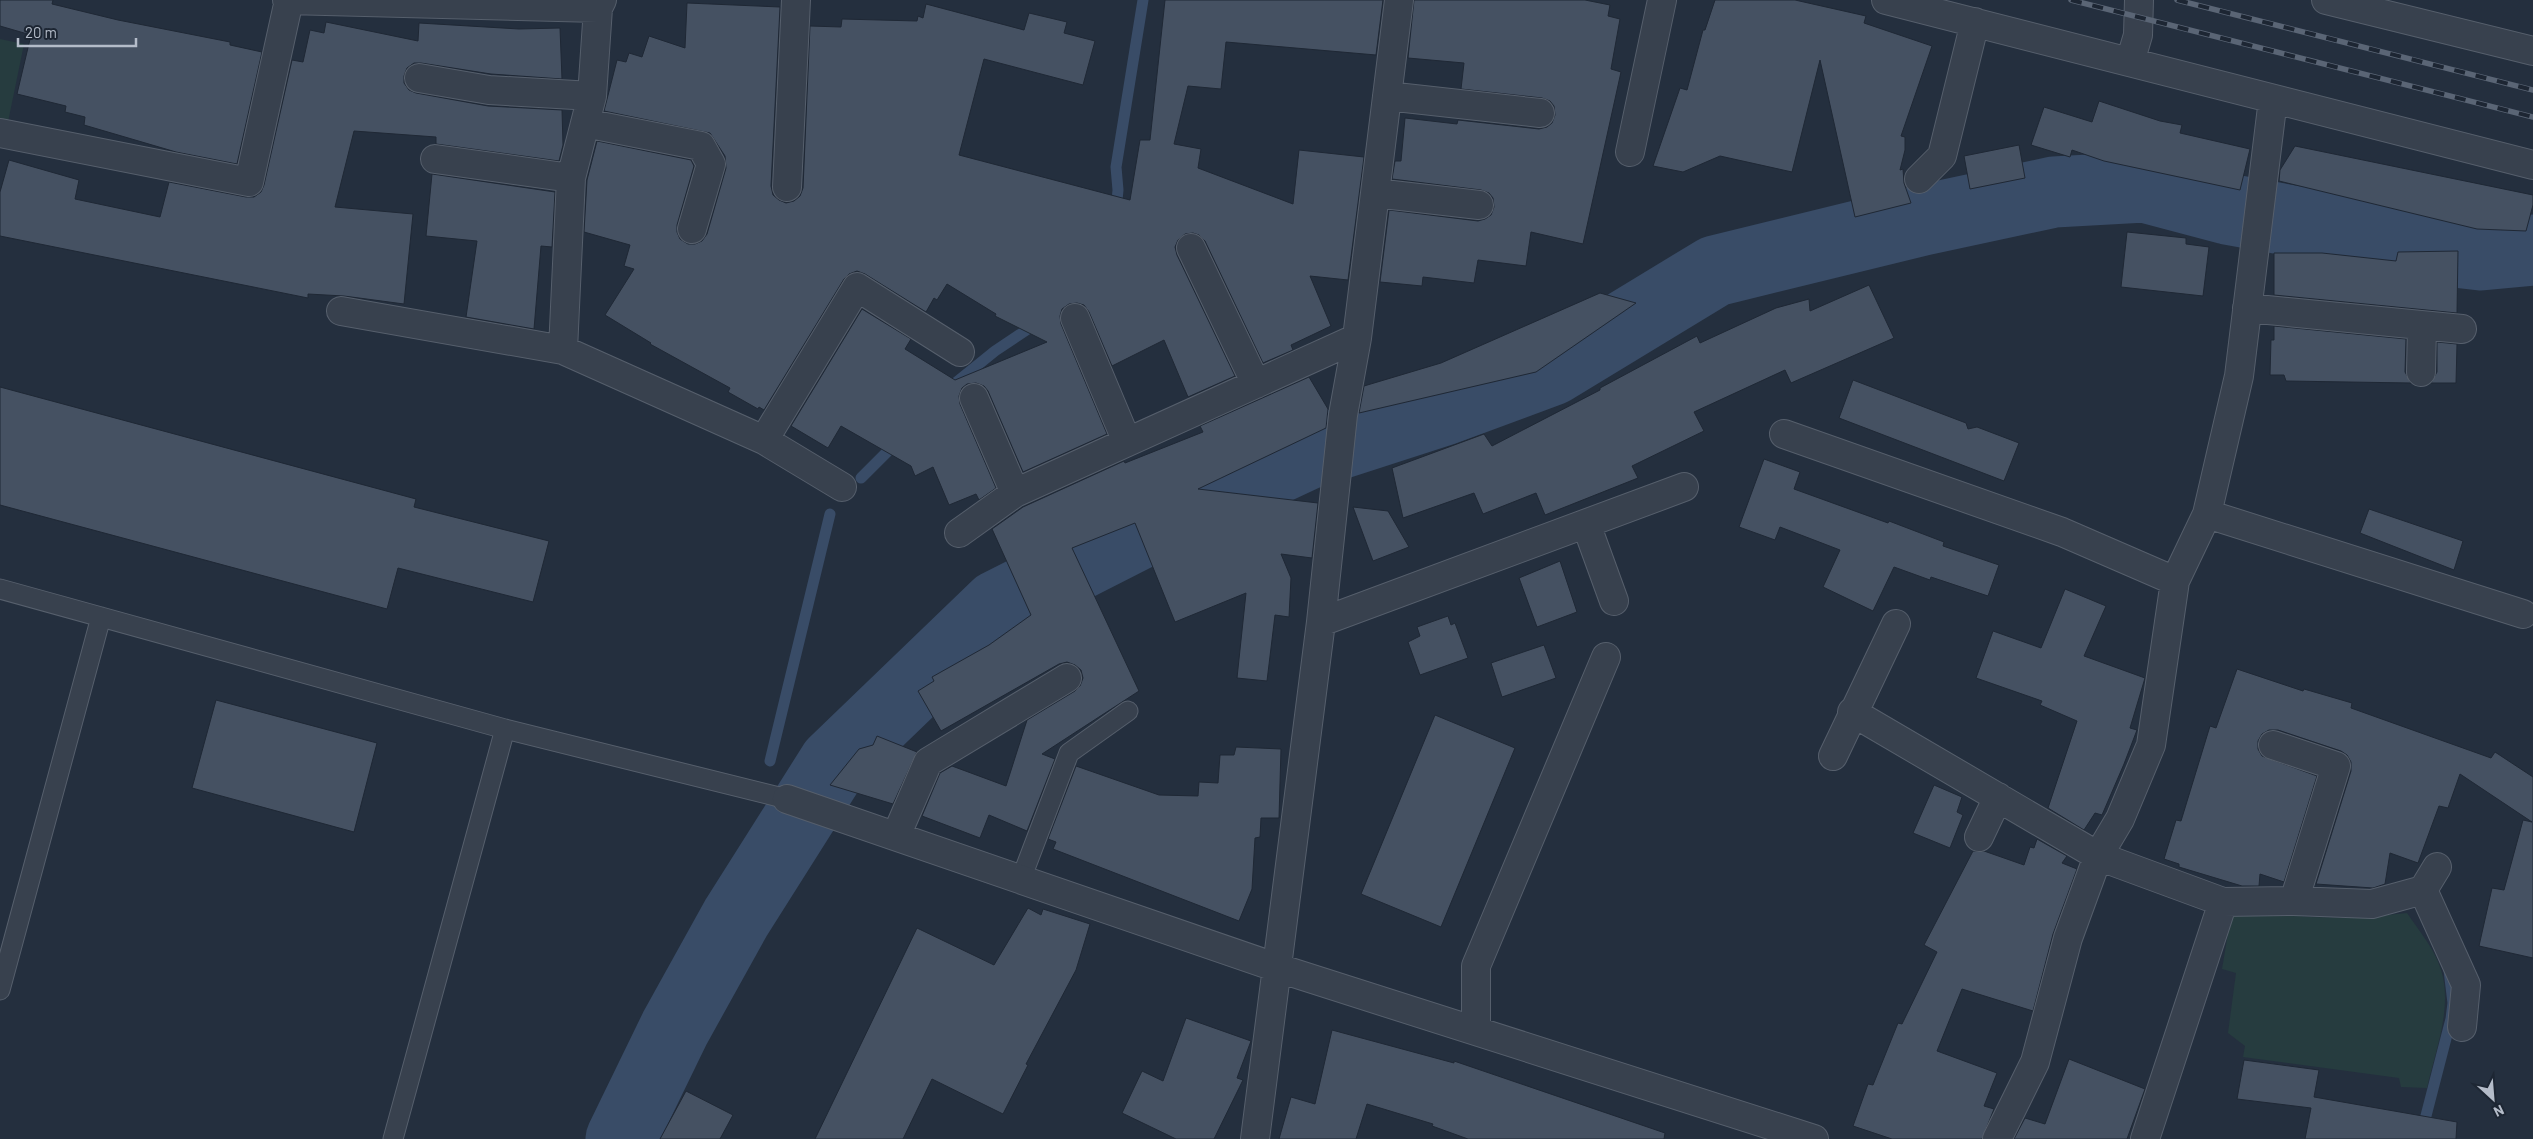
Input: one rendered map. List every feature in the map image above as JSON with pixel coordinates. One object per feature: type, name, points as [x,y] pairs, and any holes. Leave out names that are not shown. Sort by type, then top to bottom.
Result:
[{"type":"street","points":[[0,133],[249,182],[288,0],[600,4],[592,96],[571,178],[564,350]]},
{"type":"street","points":[[787,187],[796,0]]},
{"type":"street","points":[[1255,1139],[1321,622],[1342,415],[1357,338],[1400,0]]},
{"type":"street","points":[[1630,152],[1662,0]]},
{"type":"street","points":[[1886,0],[2533,164]]},
{"type":"street","points":[[2130,62],[2138,35],[2139,0]]},
{"type":"street","points":[[2326,0],[2533,51]]},
{"type":"street","points":[[1919,179],[1942,156],[1975,22]]},
{"type":"street","points":[[419,78],[489,90],[592,96]]},
{"type":"street","points":[[1387,96],[1540,113]]},
{"type":"street","points":[[1997,1139],[2035,1062],[2068,938],[2098,856],[2120,818],[2151,745],[2175,581],[2207,514],[2239,376],[2255,236],[2274,99]]},
{"type":"street","points":[[585,123],[701,146],[711,164],[692,229]]},
{"type":"street","points":[[435,159],[571,178]]},
{"type":"street","points":[[1375,193],[1479,205]]},
{"type":"street","points":[[1191,248],[1256,384]]},
{"type":"street","points":[[764,440],[857,287],[960,352]]},
{"type":"street","points":[[2247,308],[2462,330]]},
{"type":"street","points":[[342,311],[564,350],[764,440],[842,487]]},
{"type":"street","points":[[1075,318],[1127,442]]},
{"type":"street","points":[[2421,372],[2422,326]]},
{"type":"street","points":[[959,533],[1015,493],[1357,338]]},
{"type":"street","points":[[974,398],[1015,493]]},
{"type":"street","points":[[1784,434],[2062,532],[2175,581]]},
{"type":"street","points":[[1321,622],[1684,487]]},
{"type":"street","points":[[2207,514],[2523,614]]},
{"type":"street","points":[[1586,524],[1614,601]]},
{"type":"street","points":[[1833,756],[1852,712],[1896,624]]},
{"type":"street","points":[[1476,1031],[1476,966],[1606,658]]},
{"type":"street","points":[[896,836],[928,762],[1067,678]]},
{"type":"street","points":[[1852,712],[2098,856],[2223,902],[2294,901],[2372,904],[2430,879],[2466,986],[2462,1027]]},
{"type":"street","points":[[2273,745],[2336,766],[2294,901]]},
{"type":"street","points":[[1979,837],[1998,798]]},
{"type":"street","points":[[787,799],[1278,968],[1814,1139]]},
{"type":"street","points":[[2145,1139],[2223,902]]},
{"type":"lane","points":[[0,589],[505,729],[787,799]]},
{"type":"lane","points":[[0,990],[101,616]]},
{"type":"lane","points":[[1021,879],[1069,753],[1128,711]]},
{"type":"lane","points":[[393,1139],[505,729]]},
{"type":"green space","points":[[0,39],[24,44],[7,127],[0,126]]},
{"type":"green space","points":[[2232,910],[2310,917],[2358,918],[2407,913],[2435,955],[2444,984],[2445,999],[2442,1029],[2427,1088],[2401,1087],[2399,1078],[2243,1057],[2245,1046],[2228,1033],[2236,973],[2222,969]]},
{"type":"building","points":[[0,0],[53,0],[52,4],[118,20],[230,42],[230,45],[262,52],[237,164],[176,152],[84,125],[85,117],[65,112],[66,106],[17,94],[31,35],[0,26]]},
{"type":"building","points":[[1165,0],[1383,0],[1376,55],[1226,42],[1221,89],[1188,86],[1174,144],[1201,149],[1198,168],[1293,204],[1299,150],[1364,157],[1348,280],[1310,276],[1331,326],[1291,345],[1293,350],[1263,363],[1205,241],[1199,235],[1193,233],[1185,234],[1178,240],[1175,247],[1177,255],[1235,376],[1188,397],[1164,340],[1112,366],[1089,312],[1084,305],[1077,303],[1069,304],[1062,309],[1060,316],[1061,324],[1107,434],[1023,472],[988,391],[984,386],[976,383],[967,384],[962,388],[959,396],[960,404],[996,488],[979,500],[976,494],[949,505],[933,467],[915,476],[911,466],[841,426],[828,448],[791,426],[862,309],[911,339],[905,349],[955,380],[1047,342],[995,316],[996,314],[947,284],[937,300],[934,298],[926,312],[865,274],[857,271],[849,274],[844,279],[764,410],[759,407],[758,409],[728,392],[730,388],[650,344],[605,315],[634,269],[624,266],[630,245],[584,232],[587,180],[597,141],[691,160],[694,166],[677,225],[680,239],[688,244],[702,241],[707,234],[726,168],[725,156],[710,133],[604,111],[617,60],[626,62],[629,53],[642,57],[649,36],[685,48],[687,3],[780,7],[771,186],[773,195],[786,203],[794,201],[800,196],[803,188],[810,26],[841,27],[842,19],[917,21],[918,16],[923,18],[926,4],[1024,30],[1029,13],[1067,22],[1064,33],[1095,41],[1083,85],[984,59],[959,155],[1130,200],[1140,140],[1150,140]]},
{"type":"building","points":[[1414,0],[1585,0],[1610,5],[1608,16],[1620,19],[1611,69],[1621,72],[1583,244],[1531,232],[1526,266],[1478,260],[1474,283],[1423,277],[1422,286],[1380,282],[1389,210],[1478,221],[1491,215],[1494,207],[1493,198],[1489,193],[1481,190],[1392,179],[1395,161],[1401,161],[1405,118],[1457,124],[1458,120],[1539,129],[1547,127],[1552,123],[1555,115],[1554,106],[1550,101],[1542,98],[1461,89],[1464,63],[1408,58]]},
{"type":"building","points":[[1715,0],[1795,0],[1866,16],[1864,23],[1932,46],[1901,136],[1905,137],[1905,150],[1900,170],[1903,169],[1904,183],[1911,203],[1855,217],[1820,60],[1792,172],[1720,156],[1683,172],[1653,166],[1680,88],[1687,90],[1703,30],[1705,30]]},
{"type":"building","points":[[326,22],[418,41],[419,23],[519,29],[560,28],[562,79],[491,74],[421,63],[414,63],[407,68],[404,76],[404,83],[409,90],[416,93],[488,106],[562,110],[563,145],[559,161],[436,144],[436,137],[354,131],[335,207],[413,214],[404,304],[344,296],[308,294],[308,298],[0,236],[0,192],[9,160],[79,180],[75,199],[160,217],[169,182],[254,197],[261,192],[264,185],[292,60],[303,62],[310,30],[324,33]]},
{"type":"building","points":[[2099,101],[2160,121],[2182,125],[2180,133],[2250,149],[2240,190],[2104,161],[2072,150],[2070,157],[2031,145],[2044,107],[2092,122]]},
{"type":"building","points":[[2019,145],[2025,178],[1970,189],[1964,156]]},
{"type":"building","points":[[2295,146],[2533,195],[2533,205],[2526,231],[2477,229],[2279,181],[2280,170]]},
{"type":"building","points":[[432,174],[555,192],[552,247],[541,246],[534,329],[466,317],[477,241],[426,236]]},
{"type":"building","points":[[2127,232],[2186,238],[2186,244],[2209,247],[2203,296],[2121,287]]},
{"type":"building","points":[[2458,251],[2457,313],[2274,295],[2274,253],[2322,253],[2396,261],[2398,252]]},
{"type":"building","points":[[1869,285],[1894,338],[1791,383],[1785,370],[1694,412],[1704,431],[1632,466],[1638,478],[1545,515],[1536,493],[1483,514],[1474,493],[1403,518],[1392,468],[1484,434],[1492,446],[1600,390],[1600,388],[1697,336],[1700,343],[1776,308],[1809,299],[1810,311]]},
{"type":"building","points":[[1600,293],[1636,303],[1536,372],[1359,413],[1364,386],[1441,363]]},
{"type":"building","points":[[2274,326],[2406,339],[2405,372],[2411,383],[2286,381],[2284,375],[2270,375],[2271,340],[2274,340]]},
{"type":"building","points":[[2437,342],[2457,344],[2456,383],[2431,383],[2437,372]]},
{"type":"building","points":[[1309,377],[1328,409],[1326,428],[1198,489],[1318,503],[1312,558],[1281,554],[1291,578],[1289,617],[1275,615],[1267,681],[1237,678],[1246,593],[1175,622],[1135,523],[1072,548],[1139,691],[1042,754],[1055,759],[1027,831],[989,815],[980,838],[922,816],[940,773],[952,766],[1006,786],[1027,720],[1075,691],[1080,686],[1083,678],[1081,670],[1075,665],[1067,662],[1059,664],[941,731],[918,691],[934,681],[932,677],[989,645],[1031,615],[992,529],[1023,507],[1124,461],[1125,463],[1203,432],[1200,426]]},
{"type":"building","points":[[1853,380],[1966,423],[1968,429],[1977,427],[2019,443],[2004,481],[1839,418]]},
{"type":"building","points":[[0,387],[416,499],[414,507],[549,541],[533,602],[398,568],[387,609],[0,505]]},
{"type":"building","points":[[1764,459],[1800,472],[1794,489],[1888,523],[1889,521],[1944,542],[1943,546],[1999,565],[1988,596],[1931,577],[1930,580],[1894,567],[1873,611],[1823,587],[1840,550],[1780,527],[1775,540],[1739,527]]},
{"type":"building","points":[[1353,507],[1388,511],[1409,547],[1373,561]]},
{"type":"building","points":[[2369,509],[2463,541],[2454,570],[2360,533]]},
{"type":"building","points":[[1560,561],[1577,612],[1537,627],[1519,578]]},
{"type":"building","points":[[2065,589],[2106,606],[2084,656],[2145,678],[2130,728],[2137,730],[2124,764],[2102,815],[2095,813],[2084,830],[2048,808],[2077,721],[2040,705],[2042,701],[1976,678],[1993,631],[2041,648]]},
{"type":"building","points":[[1448,616],[1451,625],[1455,623],[1468,658],[1420,675],[1408,642],[1420,636],[1417,627]]},
{"type":"building","points":[[1544,645],[1556,678],[1502,697],[1491,663]]},
{"type":"building","points":[[2237,669],[2303,691],[2304,689],[2352,703],[2351,708],[2491,758],[2495,752],[2533,777],[2533,958],[2479,946],[2492,888],[2504,890],[2523,820],[2532,822],[2460,774],[2448,808],[2439,806],[2418,863],[2390,853],[2385,884],[2373,888],[2316,884],[2351,771],[2351,762],[2347,755],[2341,751],[2278,730],[2269,730],[2262,734],[2258,741],[2258,749],[2262,756],[2317,776],[2284,882],[2260,874],[2259,886],[2242,886],[2179,867],[2179,864],[2164,859],[2176,820],[2181,821],[2210,726],[2216,728]]},
{"type":"building","points":[[216,700],[377,743],[354,832],[192,788]]},
{"type":"building","points":[[1435,715],[1515,748],[1441,927],[1361,894]]},
{"type":"building","points":[[877,736],[917,752],[893,804],[830,785],[859,749],[873,745]]},
{"type":"building","points":[[1236,747],[1281,749],[1279,818],[1261,818],[1260,837],[1255,838],[1252,889],[1239,921],[1053,849],[1056,842],[1048,839],[1076,766],[1159,795],[1198,796],[1199,782],[1218,783],[1220,755],[1234,755]]},
{"type":"building","points":[[1934,785],[1962,797],[1957,812],[1963,815],[1950,848],[1913,833]]},
{"type":"building","points":[[2037,839],[2067,856],[2062,863],[2077,869],[2053,934],[2033,1011],[1962,989],[1937,1051],[1997,1073],[1984,1106],[1994,1109],[1982,1139],[1892,1139],[1853,1126],[1868,1084],[1873,1085],[1898,1023],[1902,1024],[1937,952],[1924,945],[1973,851],[1984,851],[2024,865],[2030,847],[2034,848]]},
{"type":"building","points":[[1028,908],[1041,915],[1043,909],[1090,924],[1076,970],[1026,1064],[1028,1065],[1003,1114],[932,1079],[903,1139],[815,1139],[917,928],[994,965]]},
{"type":"building","points":[[1186,1018],[1251,1041],[1237,1078],[1243,1080],[1214,1139],[1176,1139],[1122,1113],[1142,1071],[1163,1081]]},
{"type":"building","points":[[1332,1030],[1454,1063],[1454,1061],[1665,1133],[1664,1139],[1468,1139],[1432,1126],[1433,1124],[1367,1104],[1356,1139],[1279,1139],[1291,1097],[1315,1104]]},
{"type":"building","points":[[2069,1059],[2145,1089],[2127,1139],[2014,1139],[2025,1118],[2045,1124]]},
{"type":"building","points":[[2244,1060],[2319,1070],[2314,1097],[2457,1122],[2456,1139],[2305,1139],[2311,1108],[2237,1099]]},
{"type":"building","points":[[686,1091],[733,1115],[720,1139],[660,1139]]},
{"type":"waterway","points":[[1116,211],[1118,190],[1116,167],[1143,0]]},
{"type":"waterway","points":[[621,1139],[675,1028],[736,918],[834,763],[997,606],[1154,526],[1305,455],[1444,410],[1552,370],[1715,271],[1923,220],[2054,192],[2144,187],[2227,209],[2315,225],[2411,247],[2481,255],[2533,250]]},
{"type":"waterway","points":[[948,389],[995,351],[1037,323]]},
{"type":"waterway","points":[[861,478],[897,442]]},
{"type":"waterway","points":[[770,761],[830,514]]},
{"type":"waterway","points":[[2420,1139],[2451,1019],[2453,1003],[2449,970]]},
{"type":"railway","points":[[2071,0],[2533,117]]},
{"type":"railway","points":[[2177,0],[2533,90]]}]
